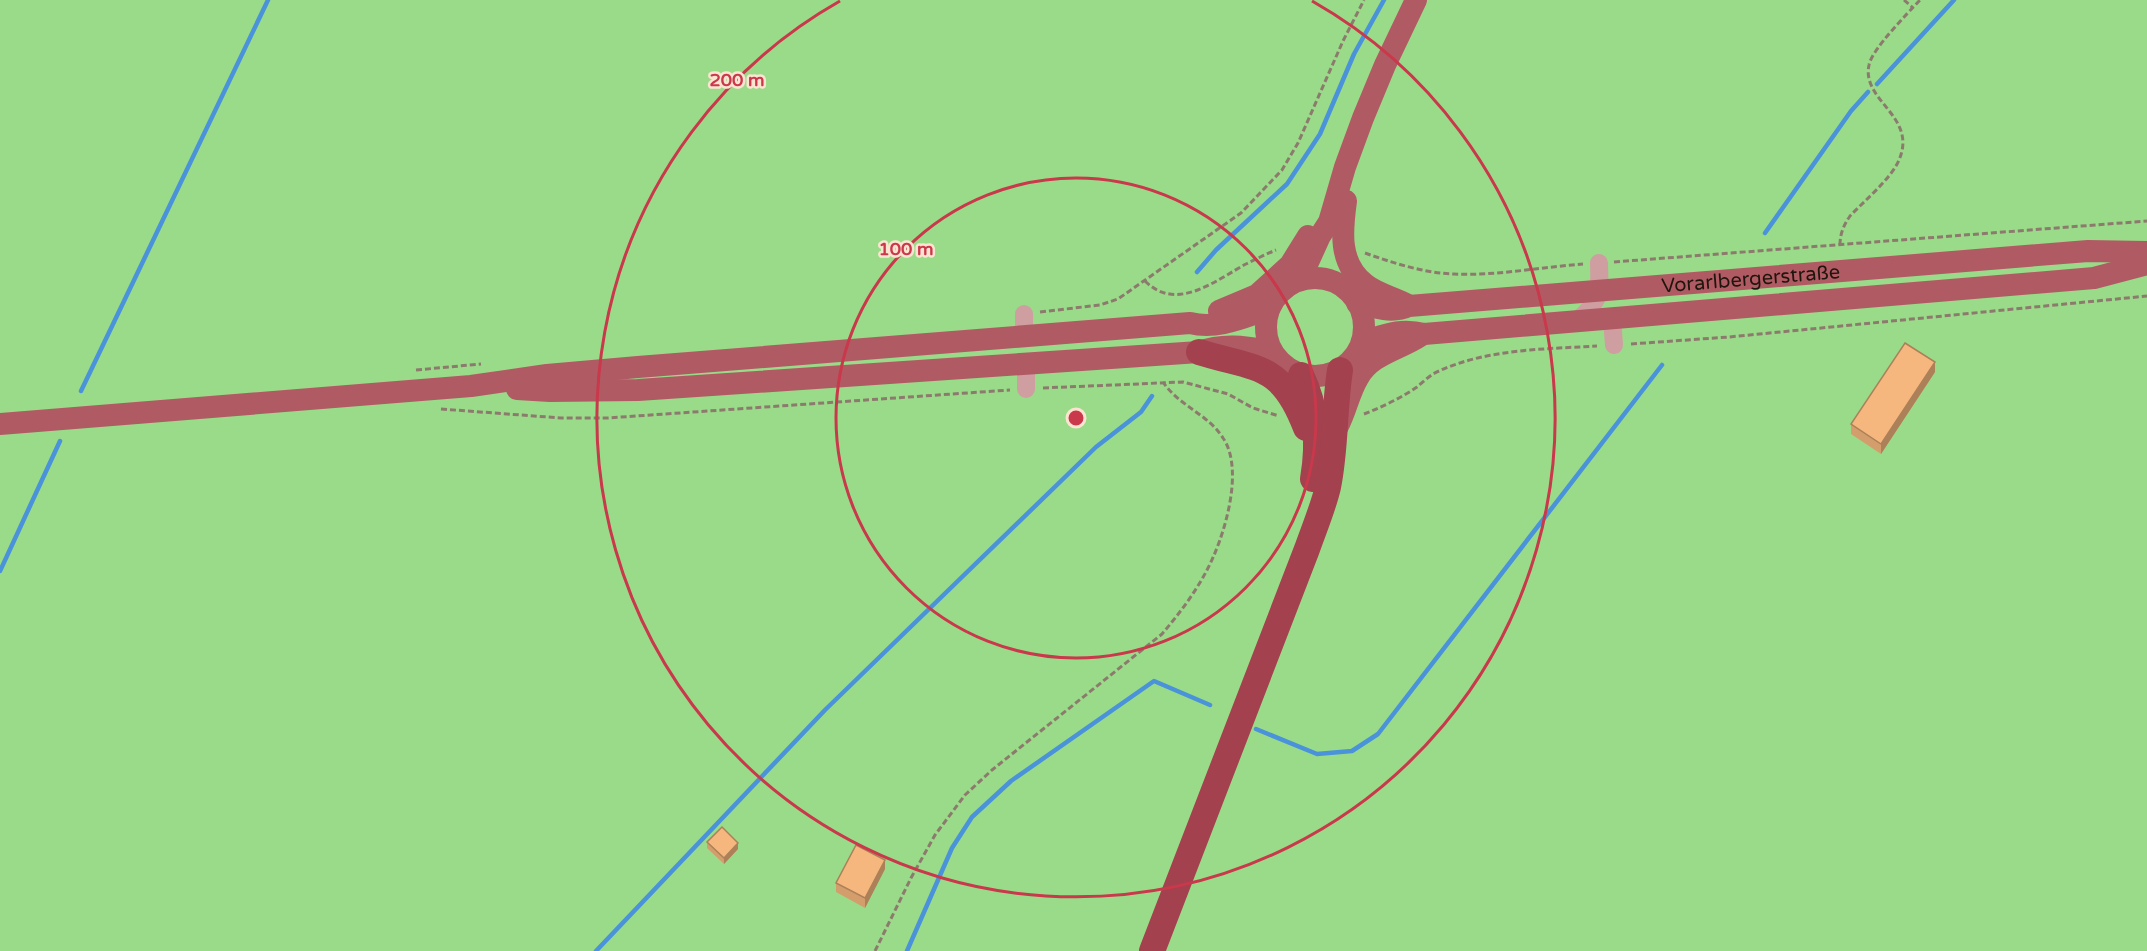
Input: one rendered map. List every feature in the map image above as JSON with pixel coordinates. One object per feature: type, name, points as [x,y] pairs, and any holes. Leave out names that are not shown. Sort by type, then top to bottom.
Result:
[{"type":"highway","points":[[1199,352],[1252,365],[1267,372],[1280,382],[1291,396],[1305,424],[1316,464]]},
{"type":"highway","points":[[1152,951],[1307,549],[1327,489],[1340,370]]},
{"type":"highway","points":[[1134,951],[1278,583],[1312,481],[1316,464],[1314,414],[1301,375]]},
{"type":"main road","points":[[1300,280],[1329,222],[1345,167],[1385,65],[1416,0]]},
{"type":"main road","points":[[1345,167],[1347,197],[1342,238],[1347,261],[1365,284],[1409,306]]},
{"type":"main road","points":[[1190,323],[1257,295],[1290,265],[1308,235],[1329,182],[1345,167]]},
{"type":"main road","points":[[1329,222],[1330,263],[1341,285],[1357,303],[1365,324],[1362,342],[1357,353],[1340,370],[1328,375],[1314,377],[1301,375],[1287,368],[1271,351],[1266,339],[1266,320],[1269,309],[1277,296],[1287,286],[1300,280],[1321,278],[1341,285]]},
{"type":"main road","name":"Vorarlbergerstraße","points":[[1357,303],[1387,310],[1399,310],[1409,306],[2088,251],[2147,252]]},
{"type":"main road","name":"Vorarlbergerstraße","points":[[1362,342],[1401,331],[1424,334],[2094,278],[2147,264]]},
{"type":"main road","points":[[0,424],[471,386],[547,375],[1024,325],[1097,331],[1190,323],[1209,326],[1224,324],[1269,309]]},
{"type":"main road","points":[[1026,363],[1031,353],[1036,350],[1079,346],[1089,341],[1097,331]]},
{"type":"main road","points":[[1335,430],[1346,411],[1358,377],[1365,368],[1400,345],[1412,342],[1424,334]]},
{"type":"main road","points":[[471,386],[550,391],[638,390],[1199,352],[1215,346],[1271,351]]},
{"type":"lane","points":[[1577,321],[1593,307],[1600,290],[1599,263]]},
{"type":"lane","points":[[1612,318],[1614,345]]},
{"type":"lane","points":[[1026,363],[1026,389]]},
{"type":"path","points":[[1283,248],[1245,264],[1214,284],[1194,292],[1170,294],[1151,288],[1145,281],[1241,213],[1282,170],[1299,143],[1343,41],[1364,0]]},
{"type":"path","points":[[1904,0],[1913,8]]},
{"type":"path","points":[[1840,245],[1840,236],[1847,221],[1899,161],[1903,143],[1901,127],[1869,80],[1869,64],[1876,51],[1920,0]]},
{"type":"path","points":[[1364,253],[1390,262],[1453,274],[1481,274],[2147,220]]},
{"type":"path","points":[[1360,415],[1380,408],[1415,388],[1436,372],[1474,358],[1546,349],[1740,336],[2135,299],[2147,296]]},
{"type":"path","points":[[875,951],[930,843],[965,795],[992,770],[1162,634],[1182,610],[1207,570],[1230,498],[1233,477],[1230,452],[1216,428],[1205,417],[1171,393],[1163,382]]},
{"type":"path","points":[[434,408],[561,418],[608,418],[1026,389],[1183,382],[1228,394],[1253,408],[1288,419]]},
{"type":"green space","points":[[0,0],[2147,0],[2147,951],[0,951]]},
{"type":"building","points":[[1905,343],[1935,362],[1881,444],[1851,424]]},
{"type":"building","points":[[722,827],[738,843],[724,858],[707,842]]},
{"type":"building","points":[[856,845],[885,860],[865,898],[836,883]]},
{"type":"waterway","points":[[81,391],[268,0]]},
{"type":"waterway","points":[[1197,272],[1216,250],[1287,184],[1320,134],[1354,54],[1384,0]]},
{"type":"waterway","points":[[1877,84],[1954,0]]},
{"type":"waterway","points":[[1765,233],[1851,111],[1868,92]]},
{"type":"waterway","points":[[1256,729],[1317,754],[1352,751],[1378,734],[1662,365]]},
{"type":"waterway","points":[[596,951],[825,710],[1096,447],[1141,412],[1152,396]]},
{"type":"waterway","points":[[0,571],[60,441]]},
{"type":"waterway","points":[[907,951],[952,848],[972,817],[1011,781],[1154,681],[1210,705]]}]
